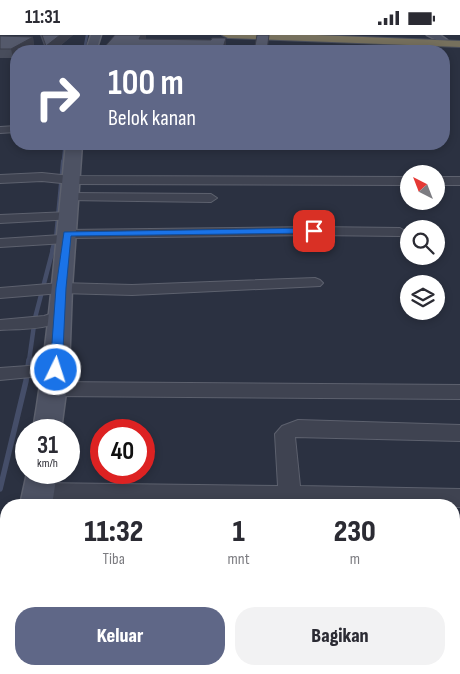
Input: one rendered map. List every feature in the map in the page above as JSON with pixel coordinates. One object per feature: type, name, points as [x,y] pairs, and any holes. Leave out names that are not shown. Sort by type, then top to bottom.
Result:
[{"type":"highway","points":[[228,35],[460,42]]},
{"type":"highway","points":[[329,35],[437,37],[460,42]]},
{"type":"street","points":[[46,419],[42,375],[53,319],[62,210],[73,150]]},
{"type":"street","points":[[0,179],[62,210],[314,231],[400,232]]},
{"type":"street","points":[[445,181],[460,181]]},
{"type":"street","points":[[0,219],[62,210],[400,182]]},
{"type":"street","points":[[62,210],[211,198]]},
{"type":"street","points":[[0,243],[42,241],[62,210]]},
{"type":"street","points":[[1,293],[56,288],[132,291],[315,283]]},
{"type":"street","points":[[0,325],[53,319]]},
{"type":"street","points":[[0,374],[460,392]]},
{"type":"street","points":[[290,496],[285,434],[289,431],[298,428],[460,433]]},
{"type":"street","points":[[39,490],[460,498]]},
{"type":"building","points":[[42,35],[60,35],[47,45]]},
{"type":"building","points":[[115,35],[141,35],[139,39],[211,40],[212,38],[226,38],[224,45],[106,45]]},
{"type":"building","points":[[257,35],[269,35],[268,45],[255,45]]},
{"type":"building","points":[[0,36],[33,37],[18,45],[10,45],[10,49],[0,49]]},
{"type":"waterway","points":[[85,45],[87,35]]},
{"type":"waterway","points":[[63,162],[64,150]]},
{"type":"waterway","points":[[52,250],[56,236],[63,161]]},
{"type":"waterway","points":[[29,361],[35,318],[53,249]]},
{"type":"waterway","points":[[0,489],[26,381],[29,360]]},
{"type":"route","points":[[56,370],[61,288],[67,234],[314,231]]}]
